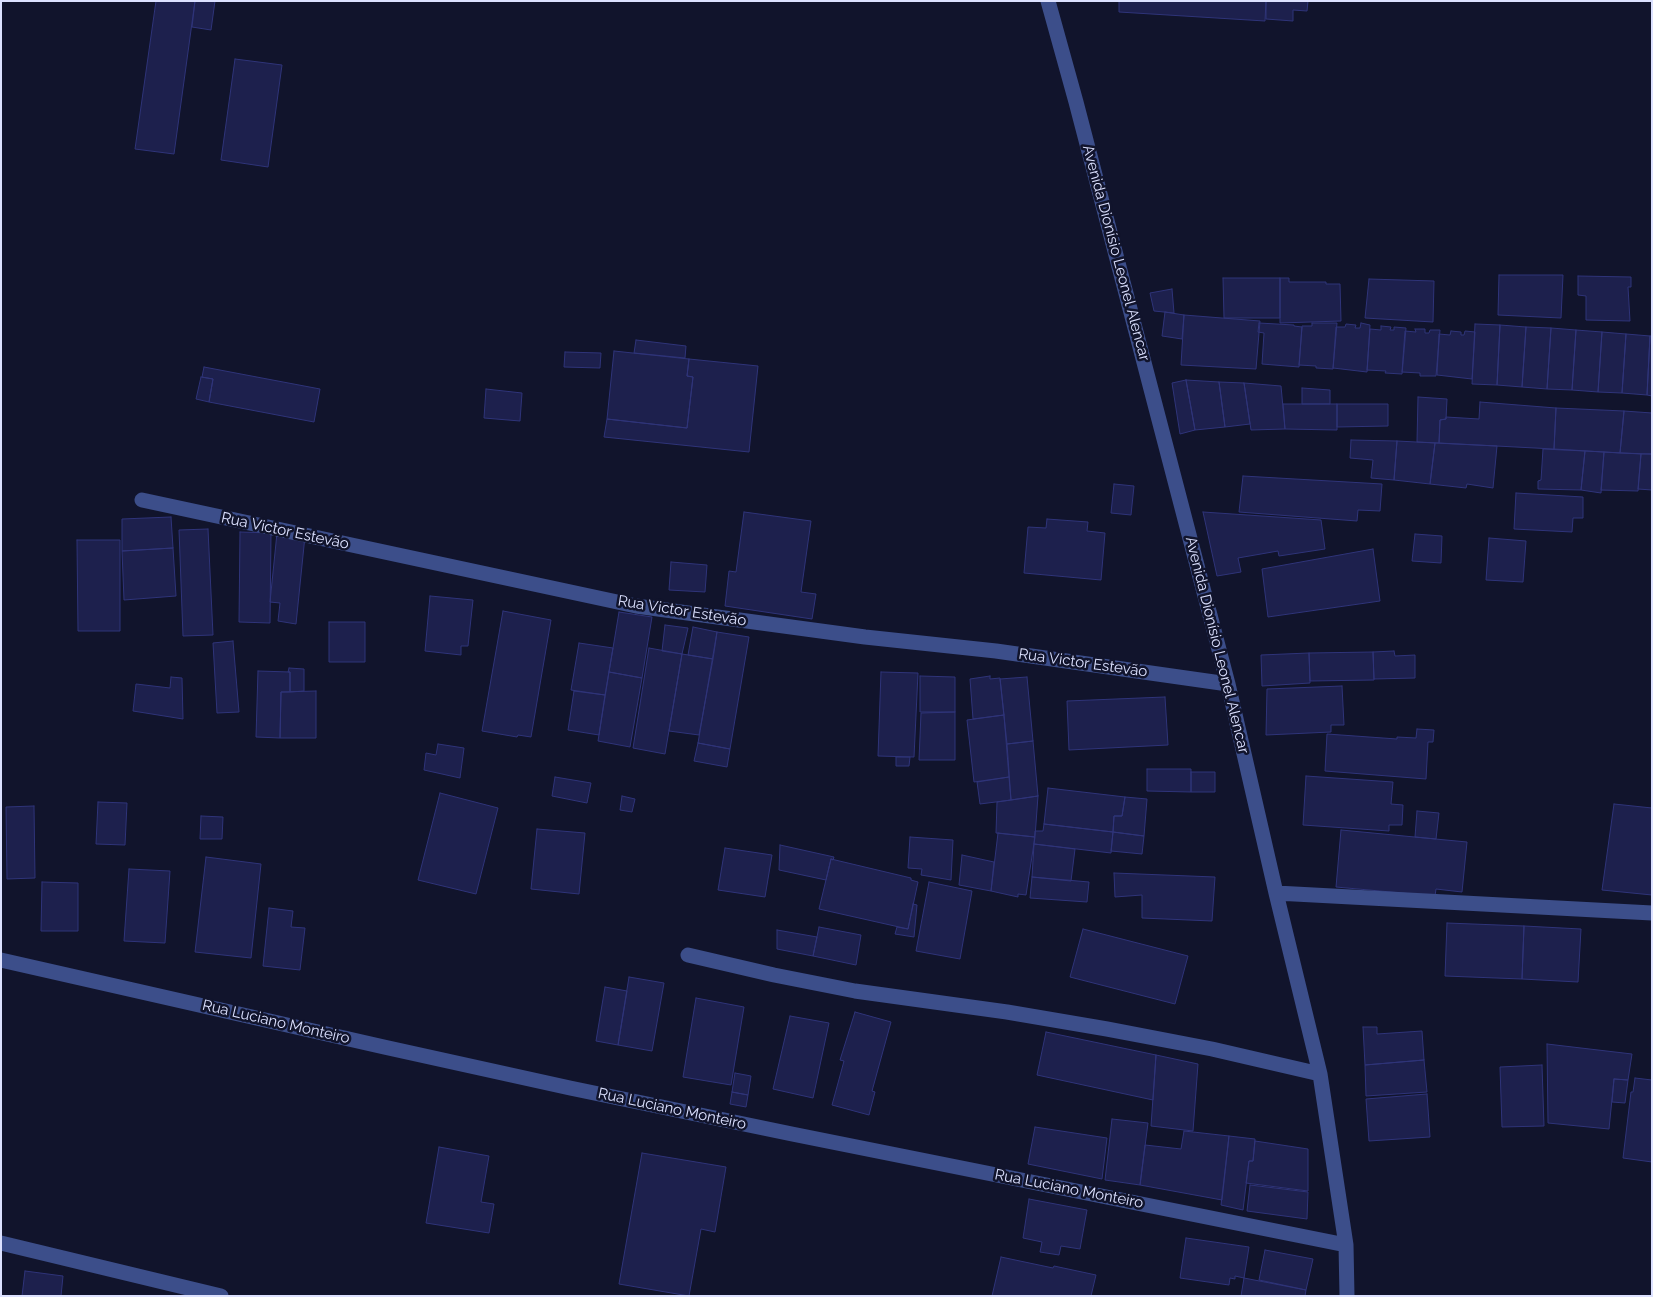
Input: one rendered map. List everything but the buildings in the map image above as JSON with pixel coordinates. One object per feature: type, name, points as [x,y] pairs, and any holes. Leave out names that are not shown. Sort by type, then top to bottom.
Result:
[{"type":"street","name":"Avenida Dionísio Leonel Alencar","points":[[1048,1],[1079,112],[1228,684],[1320,1074],[1346,1245],[1347,1296]]},
{"type":"street","name":"Rua Victor Estevão","points":[[142,500],[636,606],[865,637],[996,651],[1228,684]]},
{"type":"street","points":[[1276,893],[1652,913]]},
{"type":"street","points":[[688,955],[855,991],[1007,1012],[1212,1048],[1320,1074]]},
{"type":"street","name":"Rua Luciano Monteiro","points":[[1,960],[393,1050],[589,1092],[1346,1245]]},
{"type":"street","points":[[1,1243],[221,1296]]}]
